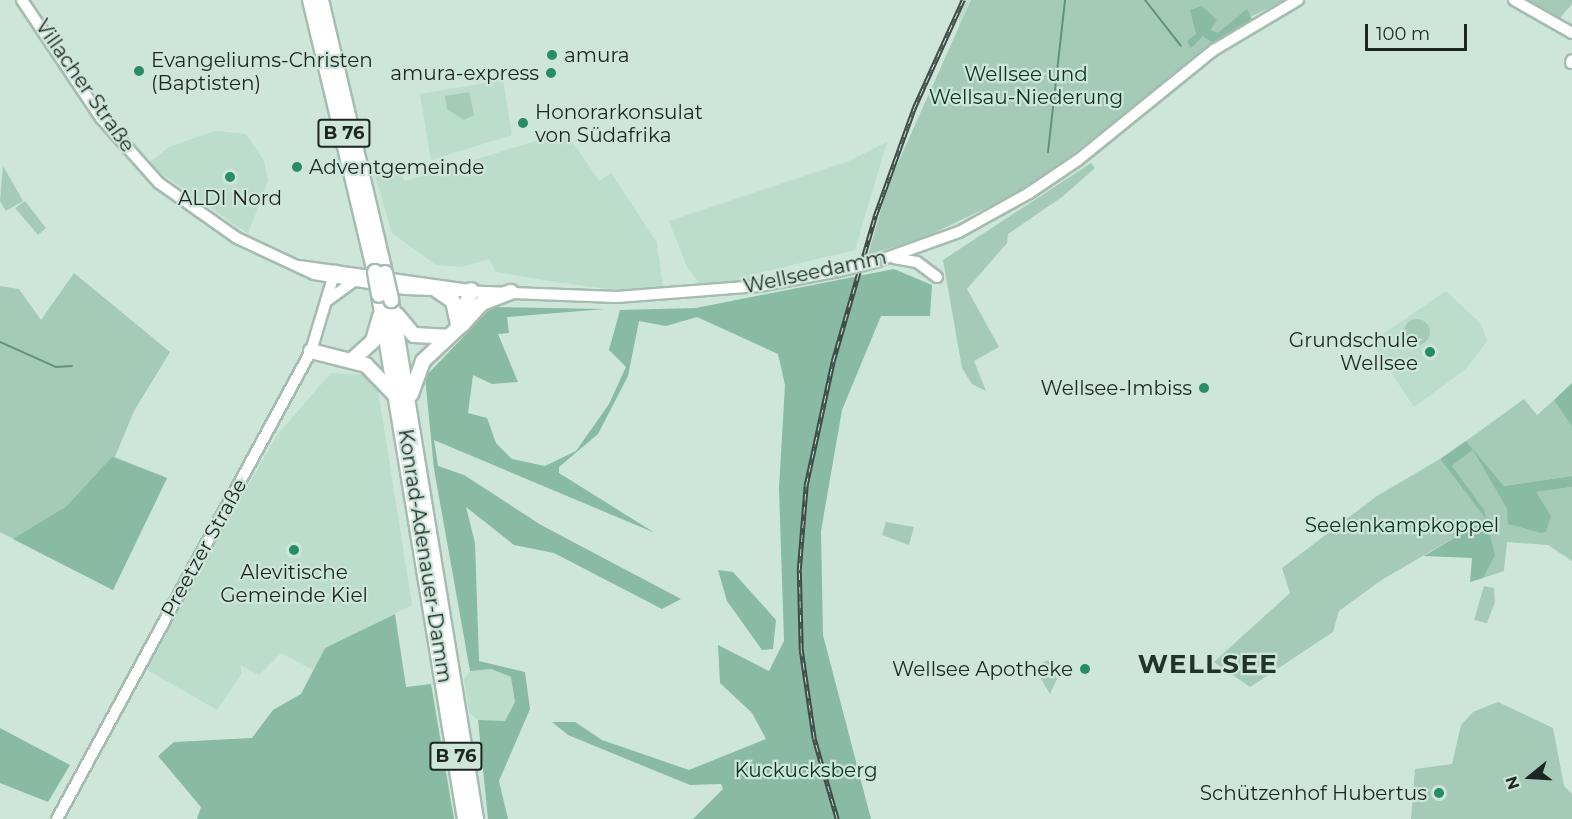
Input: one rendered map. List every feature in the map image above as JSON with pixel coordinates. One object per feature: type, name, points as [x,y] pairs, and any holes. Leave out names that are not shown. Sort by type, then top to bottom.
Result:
[{"type":"highway","name":"B 76","points":[[310,0],[380,272]]},
{"type":"highway","name":"B 76","points":[[321,0],[339,73],[384,299]]},
{"type":"highway","points":[[339,35],[339,73]]},
{"type":"highway","points":[[458,328],[471,290]]},
{"type":"highway","points":[[438,291],[453,301],[458,328]]},
{"type":"highway","points":[[311,351],[352,360],[381,374],[405,401],[420,365],[447,337],[482,303],[511,292]]},
{"type":"highway","points":[[384,299],[414,336],[447,337]]},
{"type":"highway","points":[[352,360],[373,340],[384,299]]},
{"type":"highway","name":"Konrad-Adenauer-Damm","points":[[384,299],[405,401],[476,819]]},
{"type":"highway","name":"Konrad-Adenauer-Damm","points":[[405,401],[465,819]]},
{"type":"main road","name":"Villacher Straße","points":[[22,0],[102,118],[159,183],[212,223],[298,266],[335,275]]},
{"type":"main road","name":"Wellseedamm","points":[[335,275],[471,290],[667,295],[839,271],[875,262],[969,228],[1044,184],[1214,50],[1298,0]]},
{"type":"main road","points":[[1514,0],[1571,33]]},
{"type":"main road","points":[[888,258],[917,262],[937,277]]},
{"type":"main road","name":"Wellseedamm","points":[[335,275],[353,282],[438,291],[471,290]]},
{"type":"main road","name":"Preetzer Straße","points":[[57,819],[311,351],[335,275]]},
{"type":"main road","points":[[328,300],[353,282]]},
{"type":"shaded area","points":[[959,0],[969,0],[969,113],[959,113]]},
{"type":"shaded area","points":[[503,80],[512,135],[431,160],[420,94]]},
{"type":"shaded area","points":[[215,131],[246,134],[264,161],[268,180],[248,234],[148,164],[169,147]]},
{"type":"shaded area","points":[[566,132],[599,181],[611,173],[657,243],[663,287],[623,291],[555,282],[496,272],[489,259],[461,267],[436,265],[392,233],[375,176],[400,170],[404,181]]},
{"type":"shaded area","points":[[887,142],[855,250],[750,275],[749,280],[700,284],[687,267],[669,221],[849,161]]},
{"type":"shaded area","name":"Grundschule Wellsee","points":[[1446,291],[1481,324],[1487,341],[1466,369],[1414,407],[1371,342]]},
{"type":"shaded area","points":[[331,373],[365,375],[378,390],[412,605],[325,648],[313,670],[281,653],[259,675],[240,665],[242,673],[217,710],[144,668],[277,435]]},
{"type":"shaded area","points":[[491,669],[511,677],[515,702],[505,721],[478,720],[469,712],[464,679],[470,671]]},
{"type":"green space","name":"Wellsee und Wellsau-Niederung","points":[[971,0],[1287,0],[1252,16],[1028,188],[923,238],[868,255],[888,185]]},
{"type":"green space","points":[[1527,0],[1572,0],[1572,4],[1559,19]]},
{"type":"green space","points":[[1202,6],[1217,20],[1210,30],[1218,33],[1247,9],[1252,20],[1217,46],[1203,36],[1191,48],[1187,41],[1196,34],[1190,10]]},
{"type":"green space","points":[[469,92],[474,115],[464,120],[447,109],[445,96]]},
{"type":"green space","points":[[1091,163],[1095,168],[1062,197],[1008,234],[1007,243],[967,289],[999,347],[974,361],[986,391],[972,384],[962,368],[943,260]]},
{"type":"green space","points":[[3,166],[23,201],[6,211],[0,201]]},
{"type":"green space","points":[[25,201],[46,228],[38,235],[15,208]]},
{"type":"green space","name":"Kuckucksberg","points":[[894,269],[932,285],[930,316],[881,316],[842,410],[821,531],[823,635],[871,819],[693,819],[723,789],[721,784],[690,785],[568,735],[552,722],[575,722],[602,740],[689,770],[766,739],[752,713],[720,683],[718,645],[769,671],[784,641],[779,488],[785,385],[778,354],[697,317],[666,326],[639,321],[628,376],[598,434],[559,467],[559,473],[655,533],[434,440],[438,466],[464,475],[541,525],[681,599],[662,609],[554,553],[514,545],[466,507],[475,543],[479,661],[525,672],[530,709],[499,781],[508,819],[488,819],[478,720],[505,721],[515,702],[511,677],[491,669],[470,671],[434,469],[425,377],[492,307],[605,309],[507,317],[509,333],[498,334],[518,382],[492,384],[473,375],[468,413],[487,418],[496,443],[512,459],[545,466],[576,451],[609,404],[626,367],[609,350],[620,310],[696,308]]},
{"type":"green space","points":[[74,273],[170,352],[134,411],[115,457],[167,478],[113,590],[0,532],[0,286],[19,289],[41,320]]},
{"type":"green space","points":[[1417,319],[1426,323],[1430,332],[1426,341],[1417,345],[1408,341],[1404,332],[1408,323]]},
{"type":"green space","points":[[1572,383],[1572,427],[1554,400]]},
{"type":"green space","name":"Seelenkampkoppel","points":[[1524,399],[1537,415],[1554,400],[1572,427],[1572,476],[1504,486],[1476,454],[1507,509],[1509,524],[1540,533],[1535,492],[1572,487],[1572,561],[1548,545],[1507,542],[1504,571],[1483,578],[1486,519],[1380,581],[1339,611],[1333,632],[1250,687],[1214,662],[1290,593],[1282,568],[1377,496],[1440,459],[1484,516],[1451,467],[1473,450],[1466,441]]},
{"type":"green space","points":[[1466,441],[1504,486],[1572,476],[1572,487],[1536,492],[1551,516],[1546,532],[1540,533],[1508,524],[1507,509],[1473,450],[1452,466],[1484,510],[1495,555],[1483,578],[1470,582],[1472,558],[1424,556],[1486,519],[1440,459]]},
{"type":"green space","points":[[112,457],[167,478],[113,590],[13,539],[67,506]]},
{"type":"green space","points":[[886,522],[914,527],[909,545],[882,535]]},
{"type":"green space","points":[[718,570],[733,572],[776,620],[773,649],[762,650],[727,601]]},
{"type":"green space","points":[[1484,586],[1494,588],[1495,602],[1487,623],[1474,620]]},
{"type":"green space","points":[[395,614],[406,687],[431,684],[454,819],[197,819],[201,807],[158,756],[174,742],[252,738],[273,710],[301,694],[325,648]]},
{"type":"green space","points":[[1048,660],[1057,679],[1050,694],[1034,667]]},
{"type":"green space","points":[[1498,702],[1553,728],[1564,786],[1572,794],[1572,819],[1411,819],[1415,769],[1452,764],[1461,725],[1473,712]]},
{"type":"green space","points":[[0,728],[70,765],[48,802],[0,783]]},
{"type":"waterway","points":[[1048,152],[1065,0]]},
{"type":"waterway","points":[[1145,0],[1181,46]]},
{"type":"waterway","points":[[0,342],[56,367],[72,366]]},
{"type":"railway","points":[[837,819],[814,739],[801,650],[799,570],[806,485],[833,361],[875,216],[914,108],[963,0]]},
{"type":"place","name":"amura","points":[[552,55]]},
{"type":"place","name":"Evangeliums-Christen (Baptisten)","points":[[139,71]]},
{"type":"place","name":"amura-express","points":[[551,73]]},
{"type":"place","name":"Honorarkonsulat von Südafrika","points":[[523,123]]},
{"type":"place","name":"Adventgemeinde","points":[[297,167]]},
{"type":"place","name":"ALDI Nord","points":[[230,177]]},
{"type":"place","name":"Grundschule Wellsee","points":[[1430,352]]},
{"type":"place","name":"Wellsee-Imbiss","points":[[1204,388]]},
{"type":"place","name":"Alevitische Gemeinde Kiel","points":[[294,550]]},
{"type":"place","name":"Wellsee Apotheke","points":[[1085,669]]},
{"type":"place","name":"Schützenhof Hubertus","points":[[1439,793]]},
{"type":"district","name":"WELLSEE","points":[[1208,665]]}]
